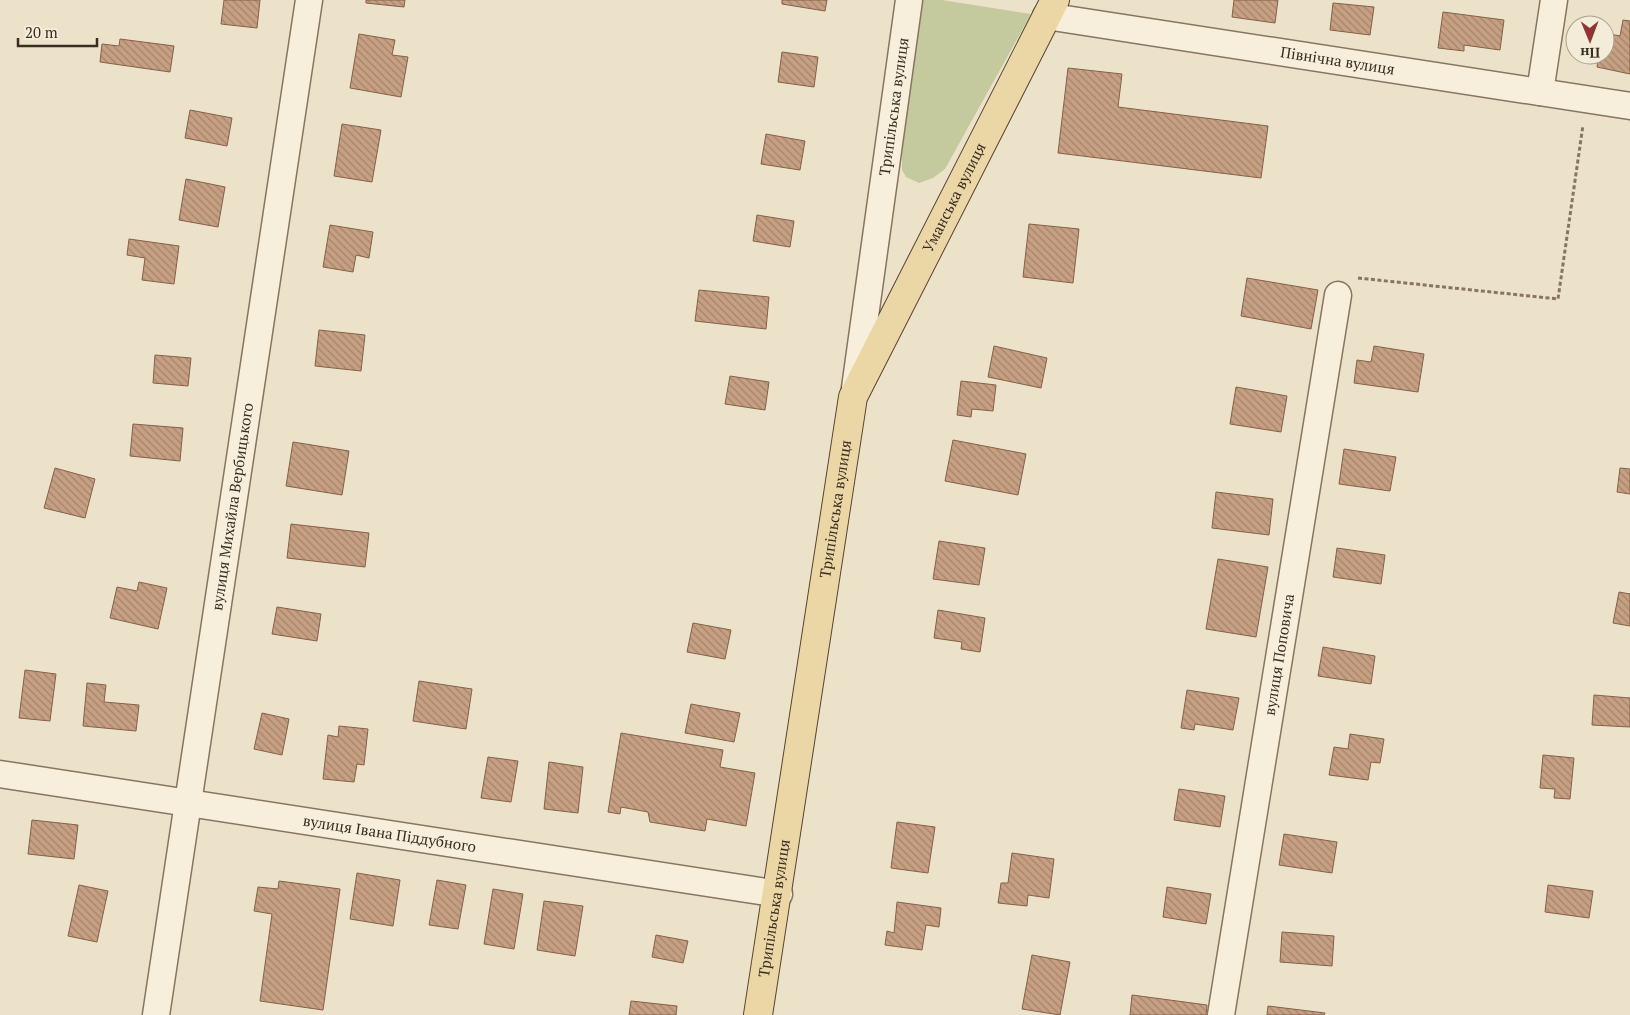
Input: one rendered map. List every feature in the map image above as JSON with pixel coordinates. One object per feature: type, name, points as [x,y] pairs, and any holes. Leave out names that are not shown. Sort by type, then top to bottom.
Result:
[{"type":"main road","name":"Уманська вулиця","points":[[854,397],[1051,8]]},
{"type":"main road","name":"Трипільська вулиця","points":[[758,1015],[854,397]]},
{"type":"street","name":"вулиця Михайла Вербицького","points":[[156,1015],[190,802],[309,0]]},
{"type":"street","name":"Трипільська вулиця","points":[[854,397],[909,0]]},
{"type":"street","points":[[1540,92],[1554,0]]},
{"type":"street","name":"Північна вулиця","points":[[1051,8],[1630,106]]},
{"type":"street","name":"вулиця Поповича","points":[[1221,1015],[1338,295]]},
{"type":"street","name":"вулиця Івана Піддубного","points":[[0,774],[778,894]]},
{"type":"path","points":[[1338,295],[1352,278],[1558,298],[1586,100]]},
{"type":"green space","points":[[918,0],[942,0],[1031,14],[945,169],[933,178],[919,183],[906,177],[902,170]]},
{"type":"building","points":[[224,0],[260,0],[257,28],[221,24]]},
{"type":"building","points":[[366,0],[405,0],[404,7],[366,3]]},
{"type":"building","points":[[782,0],[827,0],[825,11],[782,4]]},
{"type":"building","points":[[1234,0],[1278,0],[1275,23],[1232,17]]},
{"type":"building","points":[[1333,3],[1374,7],[1370,35],[1330,30]]},
{"type":"building","points":[[1443,12],[1504,20],[1500,50],[1464,45],[1464,51],[1438,48]]},
{"type":"building","points":[[1623,20],[1630,21],[1630,74],[1597,67],[1597,65],[1615,65],[1615,35],[1620,36]]},
{"type":"building","points":[[359,34],[395,40],[392,55],[408,57],[401,97],[350,88]]},
{"type":"building","points":[[120,39],[174,46],[170,72],[100,62],[102,44],[119,46]]},
{"type":"building","points":[[782,52],[818,57],[814,87],[778,82]]},
{"type":"building","points":[[1068,68],[1122,74],[1118,107],[1268,126],[1261,178],[1058,153]]},
{"type":"building","points":[[190,110],[232,118],[227,146],[185,138]]},
{"type":"building","points":[[342,124],[381,130],[372,182],[334,176]]},
{"type":"building","points":[[766,134],[805,141],[800,170],[761,164]]},
{"type":"building","points":[[186,179],[225,187],[218,227],[179,220]]},
{"type":"building","points":[[757,215],[794,221],[790,247],[753,241]]},
{"type":"building","points":[[1029,224],[1079,229],[1073,283],[1023,277]]},
{"type":"building","points":[[330,225],[373,232],[369,258],[356,255],[353,272],[323,267]]},
{"type":"building","points":[[129,239],[179,246],[174,284],[142,280],[145,258],[127,255]]},
{"type":"building","points":[[1247,278],[1318,290],[1311,329],[1241,316]]},
{"type":"building","points":[[699,290],[769,297],[766,329],[695,321]]},
{"type":"building","points":[[319,330],[365,335],[361,371],[315,366]]},
{"type":"building","points":[[994,346],[1047,358],[1041,388],[988,377]]},
{"type":"building","points":[[1374,346],[1424,354],[1418,392],[1354,383],[1357,360],[1371,362]]},
{"type":"building","points":[[155,355],[191,358],[188,386],[153,383]]},
{"type":"building","points":[[730,376],[769,382],[765,410],[725,404]]},
{"type":"building","points":[[961,381],[996,385],[993,411],[972,409],[971,417],[957,415]]},
{"type":"building","points":[[1236,387],[1287,396],[1281,432],[1230,424]]},
{"type":"building","points":[[133,424],[183,428],[180,461],[130,456]]},
{"type":"building","points":[[953,440],[1026,454],[1018,495],[945,481]]},
{"type":"building","points":[[293,442],[349,451],[342,495],[286,486]]},
{"type":"building","points":[[1344,449],[1396,457],[1390,491],[1339,484]]},
{"type":"building","points":[[55,468],[95,479],[85,518],[44,508]]},
{"type":"building","points":[[1620,468],[1630,469],[1630,494],[1617,492]]},
{"type":"building","points":[[1216,492],[1273,499],[1269,535],[1212,528]]},
{"type":"building","points":[[291,524],[369,533],[365,567],[287,558]]},
{"type":"building","points":[[939,541],[985,548],[979,585],[933,579]]},
{"type":"building","points":[[1337,548],[1385,555],[1381,584],[1333,577]]},
{"type":"building","points":[[1218,559],[1268,567],[1256,637],[1206,629]]},
{"type":"building","points":[[139,582],[167,588],[158,629],[110,618],[117,587],[137,591]]},
{"type":"building","points":[[1619,592],[1630,594],[1630,626],[1613,623]]},
{"type":"building","points":[[277,607],[321,614],[317,641],[272,634]]},
{"type":"building","points":[[938,610],[985,618],[980,652],[961,649],[962,642],[934,638]]},
{"type":"building","points":[[693,623],[731,630],[725,659],[687,652]]},
{"type":"building","points":[[1323,647],[1375,656],[1371,684],[1318,676]]},
{"type":"building","points":[[25,670],[56,674],[50,721],[19,718]]},
{"type":"building","points":[[419,681],[472,689],[466,729],[413,721]]},
{"type":"building","points":[[87,683],[106,685],[104,702],[139,705],[136,731],[83,726]]},
{"type":"building","points":[[1187,690],[1239,698],[1233,730],[1195,724],[1194,730],[1181,728]]},
{"type":"building","points":[[1594,695],[1630,698],[1630,727],[1592,725]]},
{"type":"building","points":[[691,704],[740,713],[734,742],[685,733]]},
{"type":"building","points":[[262,713],[289,719],[282,755],[254,749]]},
{"type":"building","points":[[339,726],[368,729],[364,765],[357,764],[354,782],[323,779],[328,735],[338,737]]},
{"type":"building","points":[[621,733],[723,750],[720,767],[755,773],[746,826],[707,819],[705,831],[650,822],[648,812],[621,807],[620,814],[608,812]]},
{"type":"building","points":[[1350,734],[1384,739],[1380,763],[1371,762],[1368,780],[1329,775],[1334,747],[1348,749]]},
{"type":"building","points":[[1543,755],[1574,758],[1570,799],[1554,798],[1555,789],[1540,788]]},
{"type":"building","points":[[488,757],[518,761],[511,802],[481,798]]},
{"type":"building","points":[[549,762],[583,767],[578,813],[544,809]]},
{"type":"building","points":[[1179,789],[1225,796],[1220,827],[1174,820]]},
{"type":"building","points":[[32,820],[78,825],[74,859],[28,854]]},
{"type":"building","points":[[897,822],[935,827],[928,873],[891,868]]},
{"type":"building","points":[[1284,834],[1337,842],[1332,873],[1279,865]]},
{"type":"building","points":[[1012,853],[1054,859],[1049,898],[1028,895],[1027,906],[998,903],[1001,883],[1008,883]]},
{"type":"building","points":[[357,873],[400,880],[393,926],[350,919]]},
{"type":"building","points":[[437,880],[466,885],[458,929],[429,925]]},
{"type":"building","points":[[279,881],[340,889],[323,1010],[260,1001],[272,914],[254,911],[258,887],[278,889]]},
{"type":"building","points":[[79,885],[108,891],[97,942],[68,936]]},
{"type":"building","points":[[1548,885],[1593,891],[1589,918],[1545,912]]},
{"type":"building","points":[[1167,887],[1211,894],[1206,924],[1163,917]]},
{"type":"building","points":[[493,889],[523,894],[514,949],[484,944]]},
{"type":"building","points":[[544,901],[583,906],[575,956],[537,950]]},
{"type":"building","points":[[897,902],[941,908],[939,927],[926,925],[922,950],[885,945],[887,931],[894,933]]},
{"type":"building","points":[[1282,932],[1334,936],[1332,966],[1280,962]]},
{"type":"building","points":[[656,935],[688,941],[683,963],[652,957]]},
{"type":"building","points":[[1032,955],[1070,962],[1060,1015],[1022,1009]]},
{"type":"building","points":[[1132,995],[1207,1005],[1206,1015],[1130,1015]]},
{"type":"building","points":[[631,1001],[677,1006],[676,1015],[629,1015]]},
{"type":"building","points":[[1268,1006],[1325,1013],[1324,1015],[1267,1015]]}]
